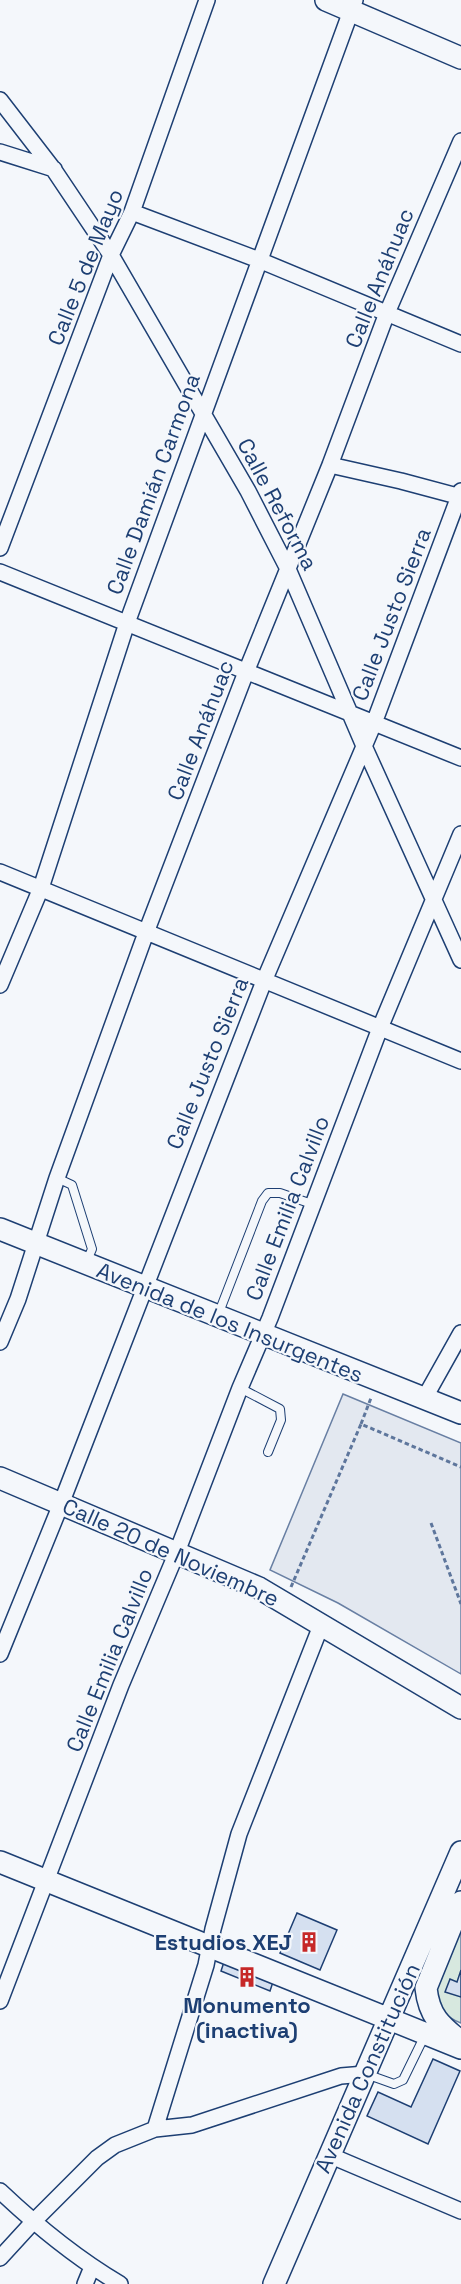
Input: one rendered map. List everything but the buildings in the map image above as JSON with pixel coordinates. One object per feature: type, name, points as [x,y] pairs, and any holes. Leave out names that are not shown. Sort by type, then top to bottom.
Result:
[{"type":"main road","points":[[326,0],[353,3],[461,46]]},
{"type":"main road","points":[[353,3],[461,57]]},
{"type":"main road","name":"Avenida de los Insurgentes","points":[[0,1229],[461,1413]]},
{"type":"main road","name":"Calle 20 de Noviembre","points":[[0,1478],[224,1572],[285,1602],[461,1708]]},
{"type":"main road","name":"Avenida Constitución","points":[[274,2284],[461,1852]]},
{"type":"main road","points":[[0,1862],[461,2048]]},
{"type":"main road","points":[[461,1902],[426,1988],[427,2001],[436,2021],[461,2043]]},
{"type":"street","name":"Calle 5 de Mayo","points":[[0,548],[111,255],[132,212],[207,0]]},
{"type":"street","name":"Calle Damián Carmona","points":[[0,985],[40,888],[127,623],[353,3]]},
{"type":"street","name":"Calle Reforma","points":[[0,100],[54,170],[111,255],[248,491],[288,569],[364,746],[461,960]]},
{"type":"street","name":"Calle Anáhuac","points":[[0,1342],[18,1299],[57,1178],[147,930],[246,672],[330,465],[387,313],[461,141]]},
{"type":"street","points":[[0,152],[54,170]]},
{"type":"street","points":[[132,212],[259,260],[461,344]]},
{"type":"street","points":[[330,465],[460,495]]},
{"type":"street","name":"Calle Justo Sierra","points":[[0,1654],[61,1504],[264,981],[374,723],[460,495]]},
{"type":"street","points":[[0,572],[461,758]]},
{"type":"street","name":"Calle Emilia Calvillo","points":[[0,2001],[121,1685],[177,1552],[240,1388],[263,1335],[380,1028],[461,834]]},
{"type":"street","points":[[0,872],[147,930],[264,981],[461,1061]]},
{"type":"street","points":[[424,1399],[461,1333]]},
{"type":"street","points":[[155,2128],[206,1965],[245,1818],[322,1623]]},
{"type":"street","points":[[0,2258],[97,2158],[115,2145],[155,2128],[192,2125],[341,2076],[365,2074]]},
{"type":"street","points":[[329,2155],[461,2211]]},
{"type":"street","points":[[0,2191],[33,2222],[92,2267],[120,2284]]},
{"type":"street","points":[[85,2284],[92,2267]]},
{"type":"lane","points":[[57,1178],[72,1185],[92,1249],[86,1264]]},
{"type":"lane","points":[[218,1317],[262,1201],[268,1193],[280,1193],[312,1204]]},
{"type":"lane","points":[[240,1388],[280,1409],[281,1420],[268,1452]]},
{"type":"lane","points":[[365,2074],[394,2084],[399,2083],[407,2074],[426,2034]]},
{"type":"path","points":[[285,1602],[361,1424],[377,1380]]},
{"type":"path","points":[[361,1424],[461,1467]]},
{"type":"path","points":[[431,1522],[461,1604]]},
{"type":"shaded area","points":[[343,1394],[461,1443],[461,1674],[338,1603],[270,1570]]},
{"type":"shaded area","points":[[461,1924],[461,2023],[447,2015],[439,2005],[437,1992],[438,1978]]},
{"type":"place","name":"Estudios XEJ","points":[[309,1942]]},
{"type":"place","name":"Monumento (inactiva)","points":[[247,1977]]}]
